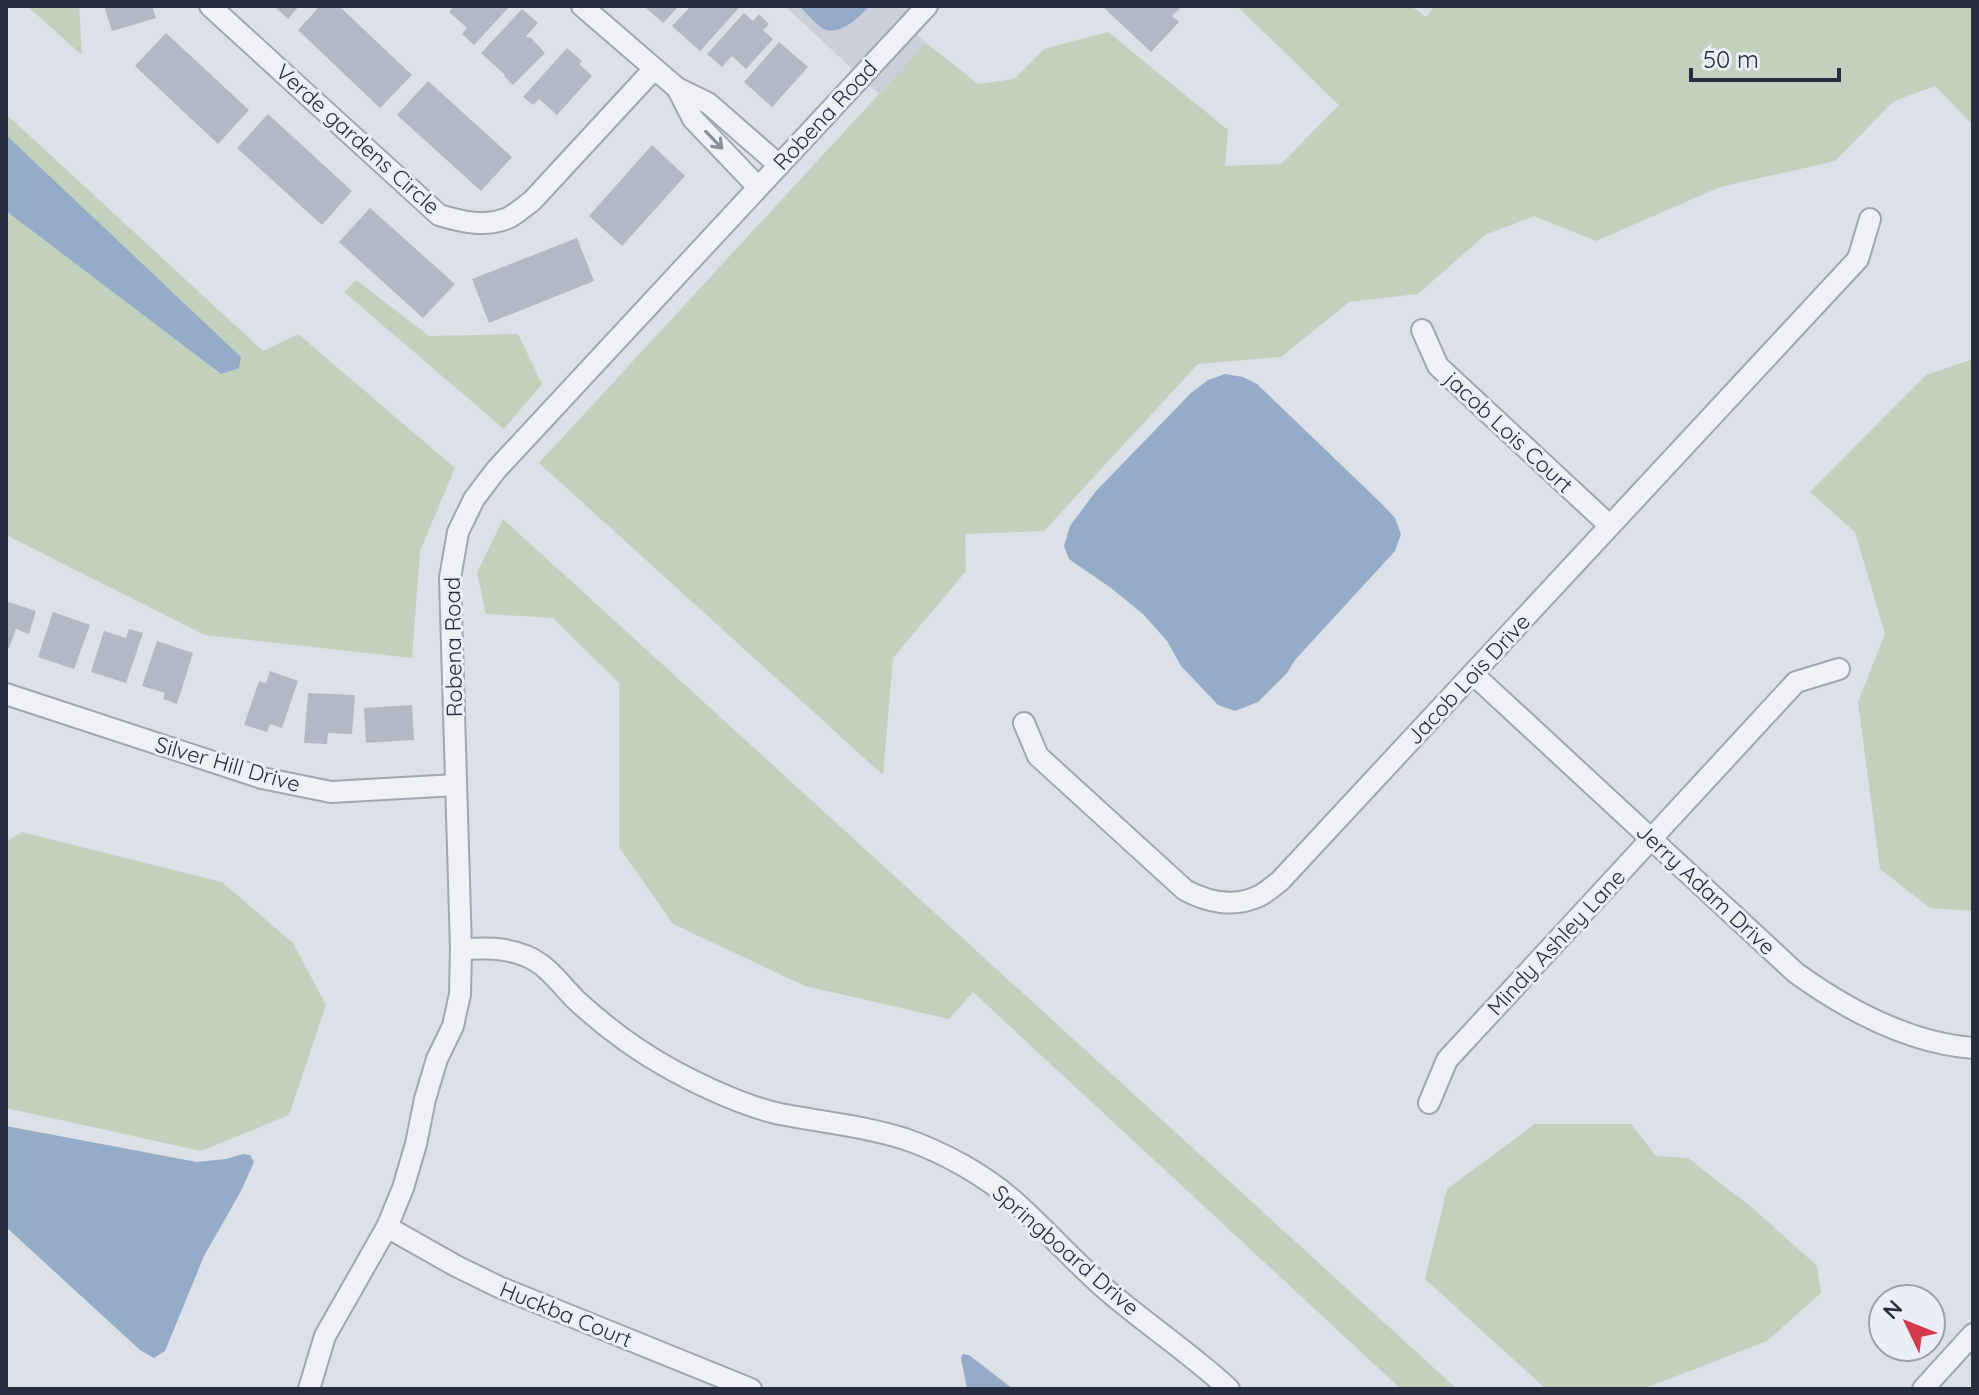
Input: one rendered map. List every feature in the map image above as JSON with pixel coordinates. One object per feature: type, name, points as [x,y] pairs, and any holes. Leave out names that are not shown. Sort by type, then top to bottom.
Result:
[{"type":"street","name":"Verde gardens Circle","points":[[210,6],[439,215],[463,223],[485,223],[509,217],[532,201],[654,69]]},
{"type":"street","points":[[582,6],[677,88],[708,103],[779,165]]},
{"type":"street","name":"Robena Road","points":[[309,1389],[325,1336],[387,1227],[407,1174],[425,1099],[437,1059],[453,1026],[460,994],[450,578],[458,532],[474,499],[496,470],[927,6]]},
{"type":"street","points":[[677,88],[693,119],[758,187]]},
{"type":"street","name":"Jacob Lois Drive","points":[[1024,723],[1038,756],[1185,890],[1205,900],[1231,903],[1258,897],[1280,881],[1858,259],[1870,219]]},
{"type":"street","name":"jacob Lois Court","points":[[1422,330],[1438,366],[1609,525]]},
{"type":"street","name":"Mindy Ashley Lane","points":[[1429,1103],[1447,1060],[1796,682],[1839,669]]},
{"type":"street","name":"Jerry Adam Drive","points":[[1473,674],[1796,973],[1829,997],[1872,1019],[1924,1039],[1973,1048]]},
{"type":"street","name":"Silver Hill Drive","points":[[6,694],[262,778],[331,792],[456,785]]},
{"type":"street","name":"Springboard Drive","points":[[461,949],[498,948],[528,957],[550,971],[575,999],[608,1027],[652,1059],[709,1090],[777,1113],[905,1139],[982,1178],[1014,1200],[1060,1248],[1105,1288],[1229,1389]]},
{"type":"street","name":"Huckba Court","points":[[387,1227],[499,1287],[751,1389]]},
{"type":"street","points":[[1923,1389],[1973,1334]]},
{"type":"shaded area","points":[[785,6],[942,6],[916,34],[926,43],[879,94]]},
{"type":"green space","points":[[27,6],[79,6],[82,55]]},
{"type":"green space","points":[[1237,6],[1411,6],[1426,17],[1435,6],[1973,6],[1973,125],[1935,86],[1894,101],[1835,161],[1720,187],[1596,241],[1534,216],[1485,235],[1418,294],[1349,302],[1281,357],[1198,364],[1044,531],[965,534],[966,571],[893,658],[883,775],[539,463],[926,43],[978,84],[1014,79],[1044,49],[1108,32],[1228,130],[1225,166],[1281,164],[1339,105]]},
{"type":"green space","points":[[6,114],[263,351],[298,334],[455,468],[420,551],[412,658],[205,635],[6,535],[6,211],[221,374],[6,135]]},
{"type":"green space","points":[[356,280],[429,336],[518,334],[542,384],[504,429],[344,292]]},
{"type":"green space","points":[[1973,359],[1973,911],[1930,908],[1880,869],[1858,702],[1885,634],[1855,532],[1810,492],[1926,375]]},
{"type":"green space","points":[[503,519],[1457,1389],[1401,1389],[973,992],[949,1019],[805,986],[673,924],[619,847],[619,683],[553,618],[486,614],[477,573]]},
{"type":"green space","points":[[22,832],[222,882],[293,943],[326,1005],[289,1115],[201,1151],[6,1108],[6,842]]},
{"type":"green space","points":[[1535,1124],[1631,1124],[1656,1156],[1688,1158],[1755,1210],[1817,1266],[1821,1293],[1767,1341],[1643,1389],[1546,1389],[1425,1279],[1447,1189]]},
{"type":"water","points":[[799,6],[869,6],[849,24],[830,30],[821,27]]},
{"type":"water","points":[[6,135],[241,357],[239,368],[221,374],[6,211]]},
{"type":"water","points":[[1225,374],[1243,377],[1257,384],[1383,505],[1395,518],[1401,534],[1395,551],[1295,660],[1287,673],[1258,702],[1235,711],[1218,705],[1181,666],[1167,641],[1143,614],[1069,559],[1064,546],[1070,526],[1096,491],[1191,393],[1208,380]]},
{"type":"water","points":[[6,1126],[197,1162],[250,1155],[254,1162],[204,1256],[165,1351],[154,1358],[140,1350],[6,1227]]},
{"type":"water","points":[[963,1354],[969,1355],[1013,1389],[967,1389],[961,1358]]},
{"type":"building","points":[[104,6],[152,6],[156,18],[112,31]]},
{"type":"building","points":[[274,6],[299,6],[288,19]]},
{"type":"building","points":[[320,6],[339,6],[412,75],[380,108],[298,30]]},
{"type":"building","points":[[454,6],[510,6],[474,45],[462,34],[467,28],[449,12]]},
{"type":"building","points":[[644,6],[679,6],[663,23]]},
{"type":"building","points":[[691,6],[734,6],[738,9],[700,51],[672,26]]},
{"type":"building","points":[[1102,6],[1182,6],[1172,16],[1179,22],[1151,52]]},
{"type":"building","points":[[522,9],[538,23],[526,36],[545,53],[513,85],[481,53]]},
{"type":"building","points":[[744,13],[753,21],[759,14],[769,24],[763,30],[773,39],[746,69],[732,56],[722,67],[707,54]]},
{"type":"building","points":[[166,33],[249,110],[218,144],[135,66]]},
{"type":"building","points":[[779,42],[808,67],[772,107],[744,82]]},
{"type":"building","points":[[567,48],[582,61],[579,64],[592,76],[557,115],[539,99],[533,105],[523,97]]},
{"type":"building","points":[[428,81],[512,157],[481,191],[397,115]]},
{"type":"building","points":[[268,114],[352,191],[322,225],[237,148]]},
{"type":"building","points":[[652,145],[685,176],[622,246],[589,216]]},
{"type":"building","points":[[370,208],[455,284],[423,318],[339,242]]},
{"type":"building","points":[[577,238],[594,281],[489,323],[472,279]]},
{"type":"building","points":[[6,601],[36,611],[29,634],[16,629],[9,648],[6,647]]},
{"type":"building","points":[[53,612],[90,625],[74,669],[38,657]]},
{"type":"building","points":[[129,629],[143,633],[126,683],[91,672],[104,631],[126,638]]},
{"type":"building","points":[[157,641],[193,653],[177,704],[163,699],[165,693],[142,686]]},
{"type":"building","points":[[270,671],[298,681],[282,728],[270,724],[267,732],[244,725],[259,681],[266,683]]},
{"type":"building","points":[[308,693],[355,695],[352,734],[328,733],[327,744],[304,743]]},
{"type":"building","points":[[412,705],[414,740],[366,743],[364,708]]}]
